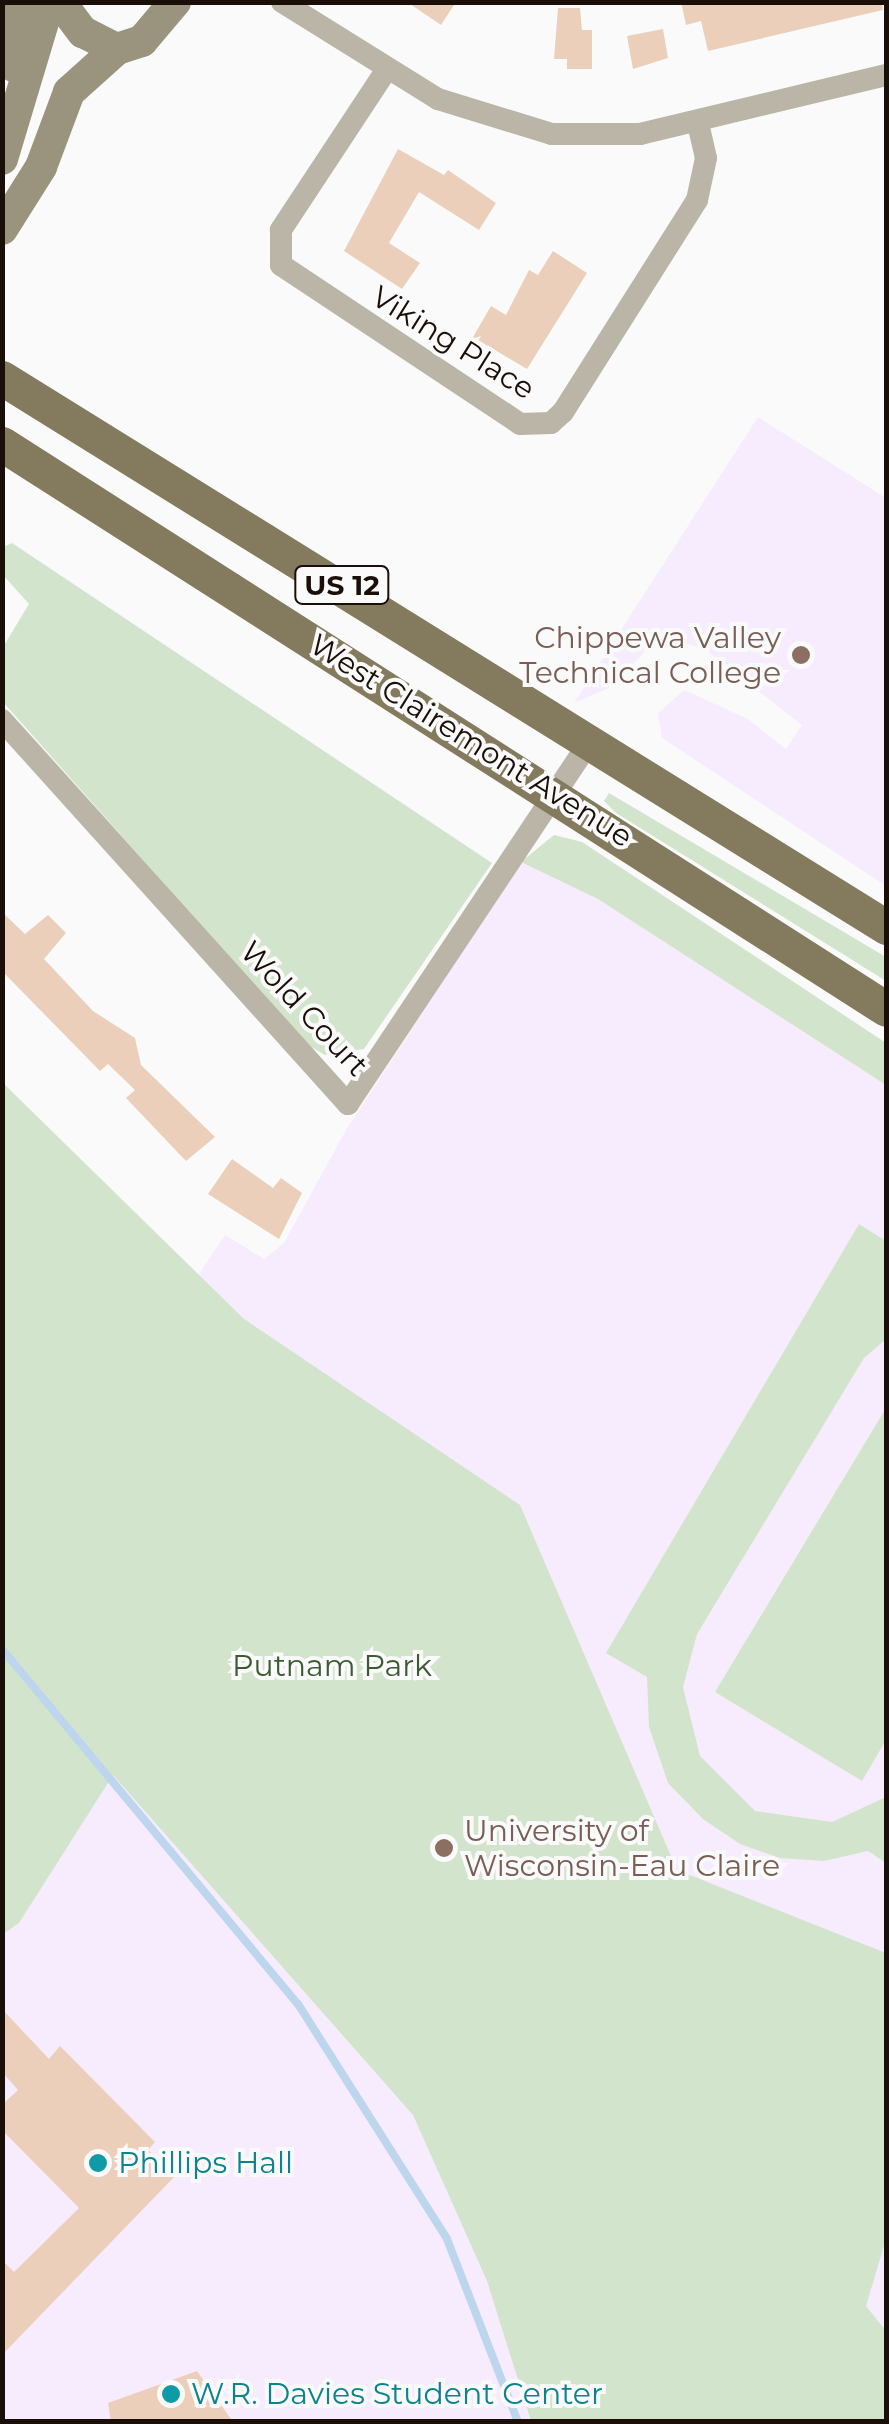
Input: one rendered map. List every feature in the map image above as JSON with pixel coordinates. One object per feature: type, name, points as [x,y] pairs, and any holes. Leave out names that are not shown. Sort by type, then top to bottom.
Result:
[{"type":"main road","points":[[5,147],[19,2]]},
{"type":"main road","points":[[5,147],[48,2]]},
{"type":"main road","points":[[60,2],[83,32],[118,49]]},
{"type":"main road","points":[[2,229],[42,167],[69,92],[118,49],[142,41],[166,8]]},
{"type":"main road","name":"US 12","points":[[2,378],[592,738],[886,926]]},
{"type":"main road","name":"West Clairemont Avenue","points":[[2,444],[556,792],[886,1010]]},
{"type":"street","points":[[282,2],[387,70],[475,115],[552,134],[640,134],[886,76]]},
{"type":"street","name":"Viking Place","points":[[387,70],[282,230],[280,265],[520,424],[551,423],[562,412],[697,200],[706,158],[698,122]]},
{"type":"street","name":"Wold Court","points":[[2,720],[348,1104],[592,738]]},
{"type":"shaded area","name":"Chippewa Valley Technical College","points":[[758,417],[886,498],[886,886],[662,738],[658,713],[684,690],[748,719],[786,749],[802,725],[703,648],[678,642],[650,647],[609,688],[574,703]]},
{"type":"shaded area","name":"University of Wisconsin-Eau Claire","points":[[554,835],[582,842],[886,1043],[886,2421],[3,2421],[2,1084],[198,1275],[225,1235],[264,1259],[284,1243],[346,1130],[521,862]]},
{"type":"green space","points":[[12,543],[492,863],[364,1049],[325,1055],[306,1044],[3,702],[3,647],[29,604],[3,575],[3,547]]},
{"type":"green space","points":[[609,793],[886,957],[886,981],[616,813],[604,801]]},
{"type":"green space","points":[[554,835],[582,842],[886,1043],[886,1085],[598,899],[521,862]]},
{"type":"green space","name":"Putnam Park","points":[[3,1083],[244,1319],[520,1505],[677,1870],[886,1953],[886,2239],[866,2306],[886,2331],[886,2421],[531,2421],[487,2281],[413,2115],[113,1775],[19,1923],[3,1934]]},
{"type":"green space","points":[[859,1224],[886,1241],[886,1339],[864,1358],[697,1634],[683,1687],[700,1756],[755,1811],[832,1822],[886,1797],[886,1863],[868,1851],[824,1861],[780,1858],[740,1844],[703,1819],[668,1783],[649,1727],[647,1677],[606,1653]]},
{"type":"green space","points":[[886,1408],[886,1740],[862,1781],[715,1692]]},
{"type":"building","points":[[407,2],[456,2],[441,25]]},
{"type":"building","points":[[681,2],[882,2],[883,10],[708,51],[701,21],[686,25]]},
{"type":"building","points":[[558,8],[580,8],[582,30],[592,30],[592,69],[567,69],[567,59],[554,59]]},
{"type":"building","points":[[663,29],[668,58],[633,69],[627,36]]},
{"type":"building","points":[[398,149],[444,175],[448,170],[496,203],[479,230],[419,192],[389,243],[420,263],[402,289],[344,251]]},
{"type":"building","points":[[553,251],[587,273],[527,369],[473,337],[491,306],[506,315],[529,270],[538,275]]},
{"type":"building","points":[[2,912],[25,934],[48,915],[66,933],[44,959],[93,1011],[135,1038],[141,1065],[215,1137],[186,1161],[126,1098],[135,1090],[108,1064],[100,1071],[2,971]]},
{"type":"building","points":[[232,1159],[273,1188],[281,1178],[302,1193],[279,1239],[208,1194]]},
{"type":"building","name":"Phillips Hall","points":[[2,2009],[49,2059],[60,2046],[155,2142],[148,2150],[175,2176],[2,2355],[2,2260],[14,2272],[79,2208],[2,2130],[2,2105],[18,2090],[2,2072]]},
{"type":"building","name":"W.R. Davies Student Center","points":[[197,2371],[233,2422],[111,2422],[108,2403]]},
{"type":"waterway","points":[[2,1649],[298,2004],[447,2239],[518,2422]]},
{"type":"place","name":"Chippewa Valley Technical College","points":[[801,655]]},
{"type":"place","name":"University of Wisconsin-Eau Claire","points":[[444,1848]]},
{"type":"place","name":"Phillips Hall","points":[[98,2163]]},
{"type":"place","name":"W.R. Davies Student Center","points":[[171,2394]]}]
